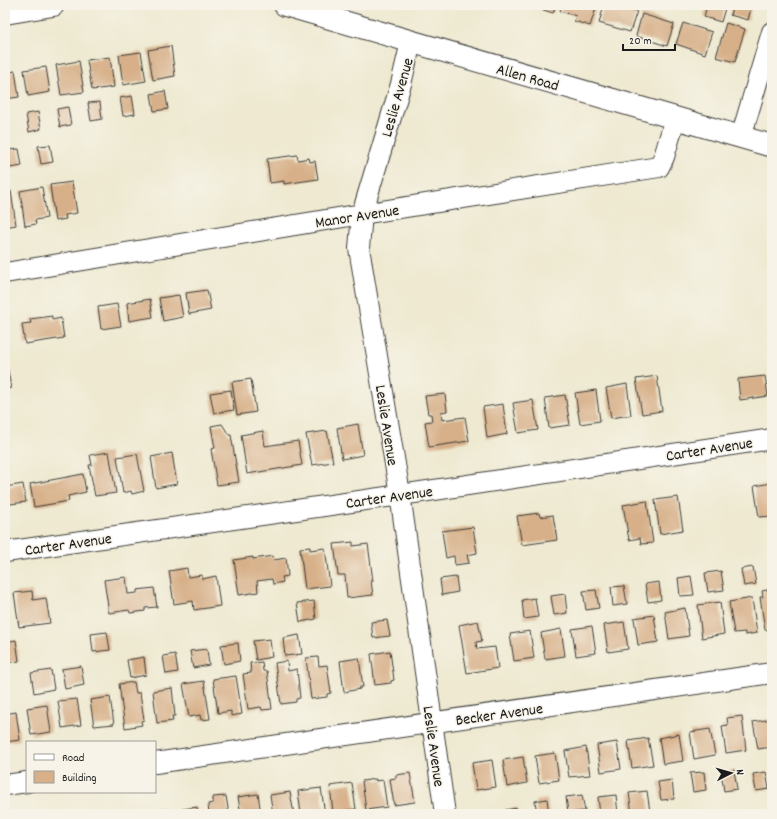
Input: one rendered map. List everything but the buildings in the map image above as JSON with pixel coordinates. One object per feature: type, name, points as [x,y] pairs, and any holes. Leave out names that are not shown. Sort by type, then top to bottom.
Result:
[{"type":"main road","points":[[5,13],[53,5]]},
{"type":"main road","name":"Allen Road","points":[[285,5],[772,146]]},
{"type":"street","points":[[741,137],[772,32]]},
{"type":"street","name":"Leslie Avenue","points":[[411,42],[401,84],[362,214],[359,248],[400,494],[445,814]]},
{"type":"street","name":"Manor Avenue","points":[[5,273],[659,167],[664,157],[675,118]]},
{"type":"street","name":"Carter Avenue","points":[[5,552],[772,439]]},
{"type":"street","name":"Becker Avenue","points":[[156,763],[772,673]]},
{"type":"street","points":[[5,785],[26,782]]}]
